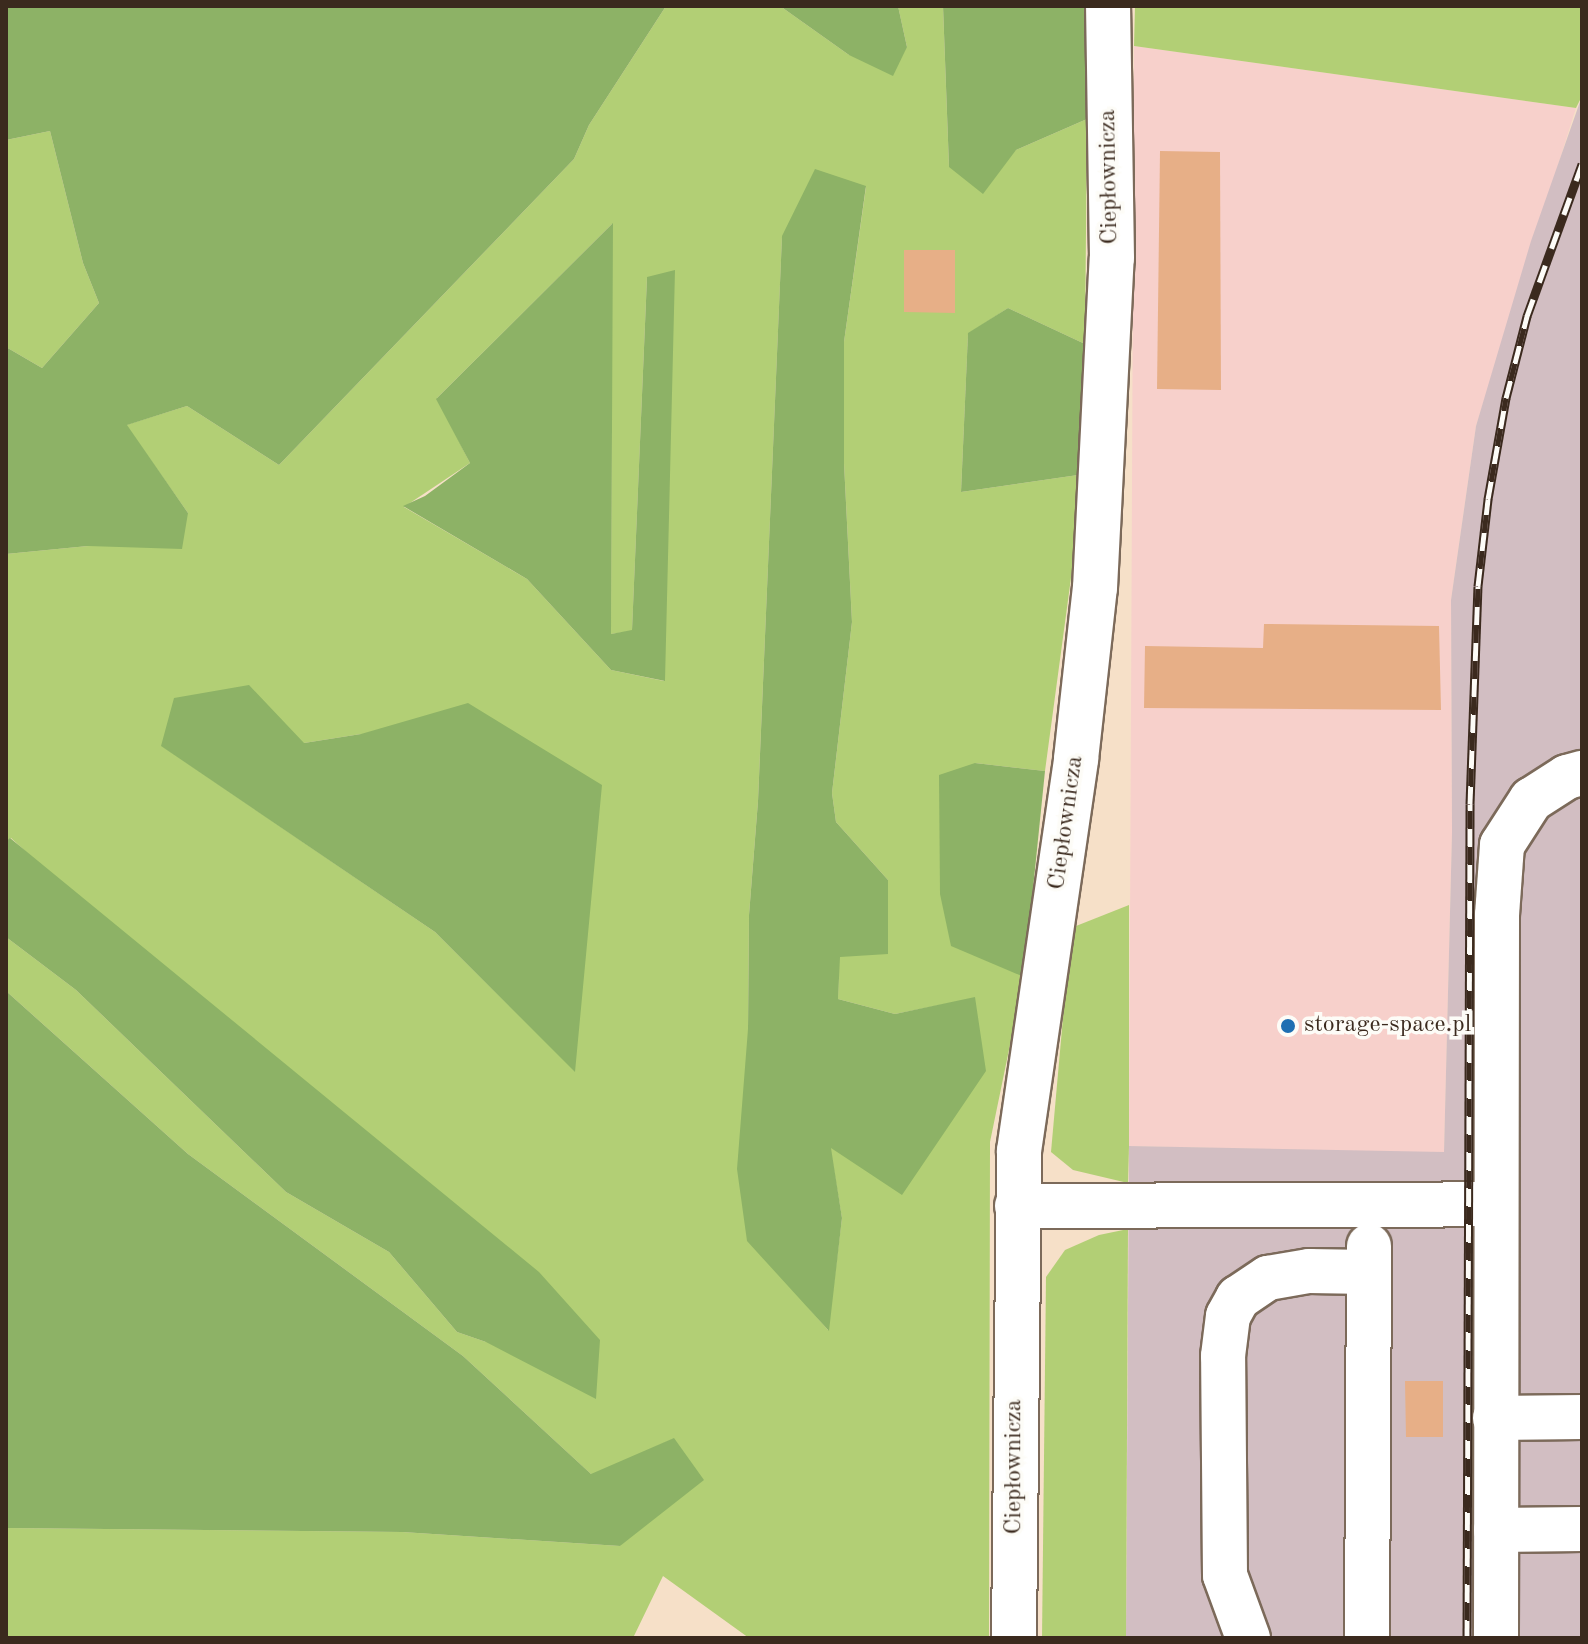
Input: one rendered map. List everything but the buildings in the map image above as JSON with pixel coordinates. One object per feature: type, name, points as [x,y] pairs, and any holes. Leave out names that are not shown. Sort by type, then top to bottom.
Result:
[{"type":"street","name":"Ciepłownicza","points":[[1014,1638],[1017,1206],[1025,1097],[1076,759],[1095,588],[1112,258],[1108,6]]},
{"type":"street","points":[[1496,1638],[1497,915],[1502,845],[1531,800],[1567,777],[1582,773]]},
{"type":"street","points":[[1017,1206],[1496,1204]]},
{"type":"street","points":[[1248,1638],[1225,1575],[1223,1356],[1228,1316],[1238,1298],[1268,1278],[1369,1259],[1367,1638]]},
{"type":"street","points":[[1495,1418],[1582,1417]]},
{"type":"street","points":[[1496,1530],[1582,1529]]},
{"type":"shaded area","points":[[1134,46],[1576,108],[1476,426],[1451,600],[1452,832],[1444,1153],[1129,1146]]},
{"type":"shaded area","points":[[1582,96],[1582,1638],[1126,1638],[1129,1146],[1444,1152],[1452,832],[1451,600],[1476,426],[1531,241]]},
{"type":"green space","points":[[6,6],[666,6],[589,125],[574,159],[279,465],[187,406],[127,425],[188,513],[182,549],[88,546],[6,554],[6,347],[42,368],[99,303],[83,263],[50,131],[6,140]]},
{"type":"green space","points":[[666,6],[780,6],[849,55],[907,47],[898,6],[943,6],[949,167],[1016,150],[1087,119],[1085,344],[1008,308],[968,334],[961,492],[1085,474],[1045,771],[975,763],[1024,977],[990,1142],[989,1638],[749,1638],[663,1576],[633,1638],[6,1638],[6,1528],[402,1532],[620,1546],[673,1439],[592,1475],[463,1356],[188,1154],[6,991],[6,937],[76,990],[286,1192],[389,1252],[457,1332],[486,1342],[35,860],[11,838],[6,841],[6,554],[88,546],[188,513],[126,425],[187,406],[279,465],[574,159],[589,125]],"holes":[[[866,187],[844,342],[844,463],[852,622],[832,793],[836,822],[888,880],[839,957],[838,999],[895,1014],[975,998],[830,1147],[842,1218],[828,1330],[806,1305],[748,1029],[749,915],[758,801],[782,237]],[[612,224],[611,634],[632,631],[647,277],[664,681],[611,670],[527,579],[404,507],[470,463],[437,398]],[[361,734],[575,1071],[435,932],[162,746],[304,743]]]},
{"type":"green space","points":[[780,6],[898,6],[907,47],[893,76],[849,55]]},
{"type":"green space","points":[[943,6],[1087,6],[1087,119],[1016,150],[983,194],[949,167]]},
{"type":"green space","points":[[1135,6],[1582,6],[1582,96],[1576,108],[1134,46]]},
{"type":"green space","points":[[50,131],[83,263],[99,303],[42,368],[6,347],[6,140]]},
{"type":"green space","points":[[815,169],[866,186],[844,342],[844,463],[852,622],[832,793],[836,822],[888,880],[888,954],[840,957],[838,999],[895,1014],[975,997],[986,1071],[902,1195],[831,1148],[842,1218],[829,1331],[747,1241],[737,1169],[748,1029],[749,915],[758,801],[782,236]]},
{"type":"green space","points":[[613,223],[611,634],[632,630],[647,277],[675,270],[665,681],[611,670],[527,579],[403,506],[425,496],[470,463],[436,399]]},
{"type":"green space","points":[[1008,308],[1085,344],[1085,474],[961,492],[968,333]]},
{"type":"green space","points":[[249,685],[304,743],[361,734],[468,703],[602,785],[575,1072],[435,932],[161,746],[174,698]]},
{"type":"green space","points":[[975,763],[1045,771],[1024,977],[951,946],[940,894],[939,775]]},
{"type":"green space","points":[[10,838],[539,1272],[600,1340],[596,1399],[486,1342],[457,1332],[389,1252],[286,1192],[76,990],[6,937],[6,841]]},
{"type":"green space","points":[[1129,905],[1128,1183],[1073,1170],[1051,1152],[1071,928]]},
{"type":"green space","points":[[6,991],[188,1154],[463,1356],[591,1474],[674,1438],[704,1480],[620,1546],[402,1532],[6,1528]]},
{"type":"green space","points":[[1128,1229],[1126,1638],[1042,1638],[1046,1277],[1065,1250],[1099,1235]]},
{"type":"railway","points":[[1467,1638],[1470,804],[1478,586],[1488,499],[1506,398],[1527,316],[1582,164]]},
{"type":"place","name":"storage-space.pl","points":[[1288,1026]]}]
